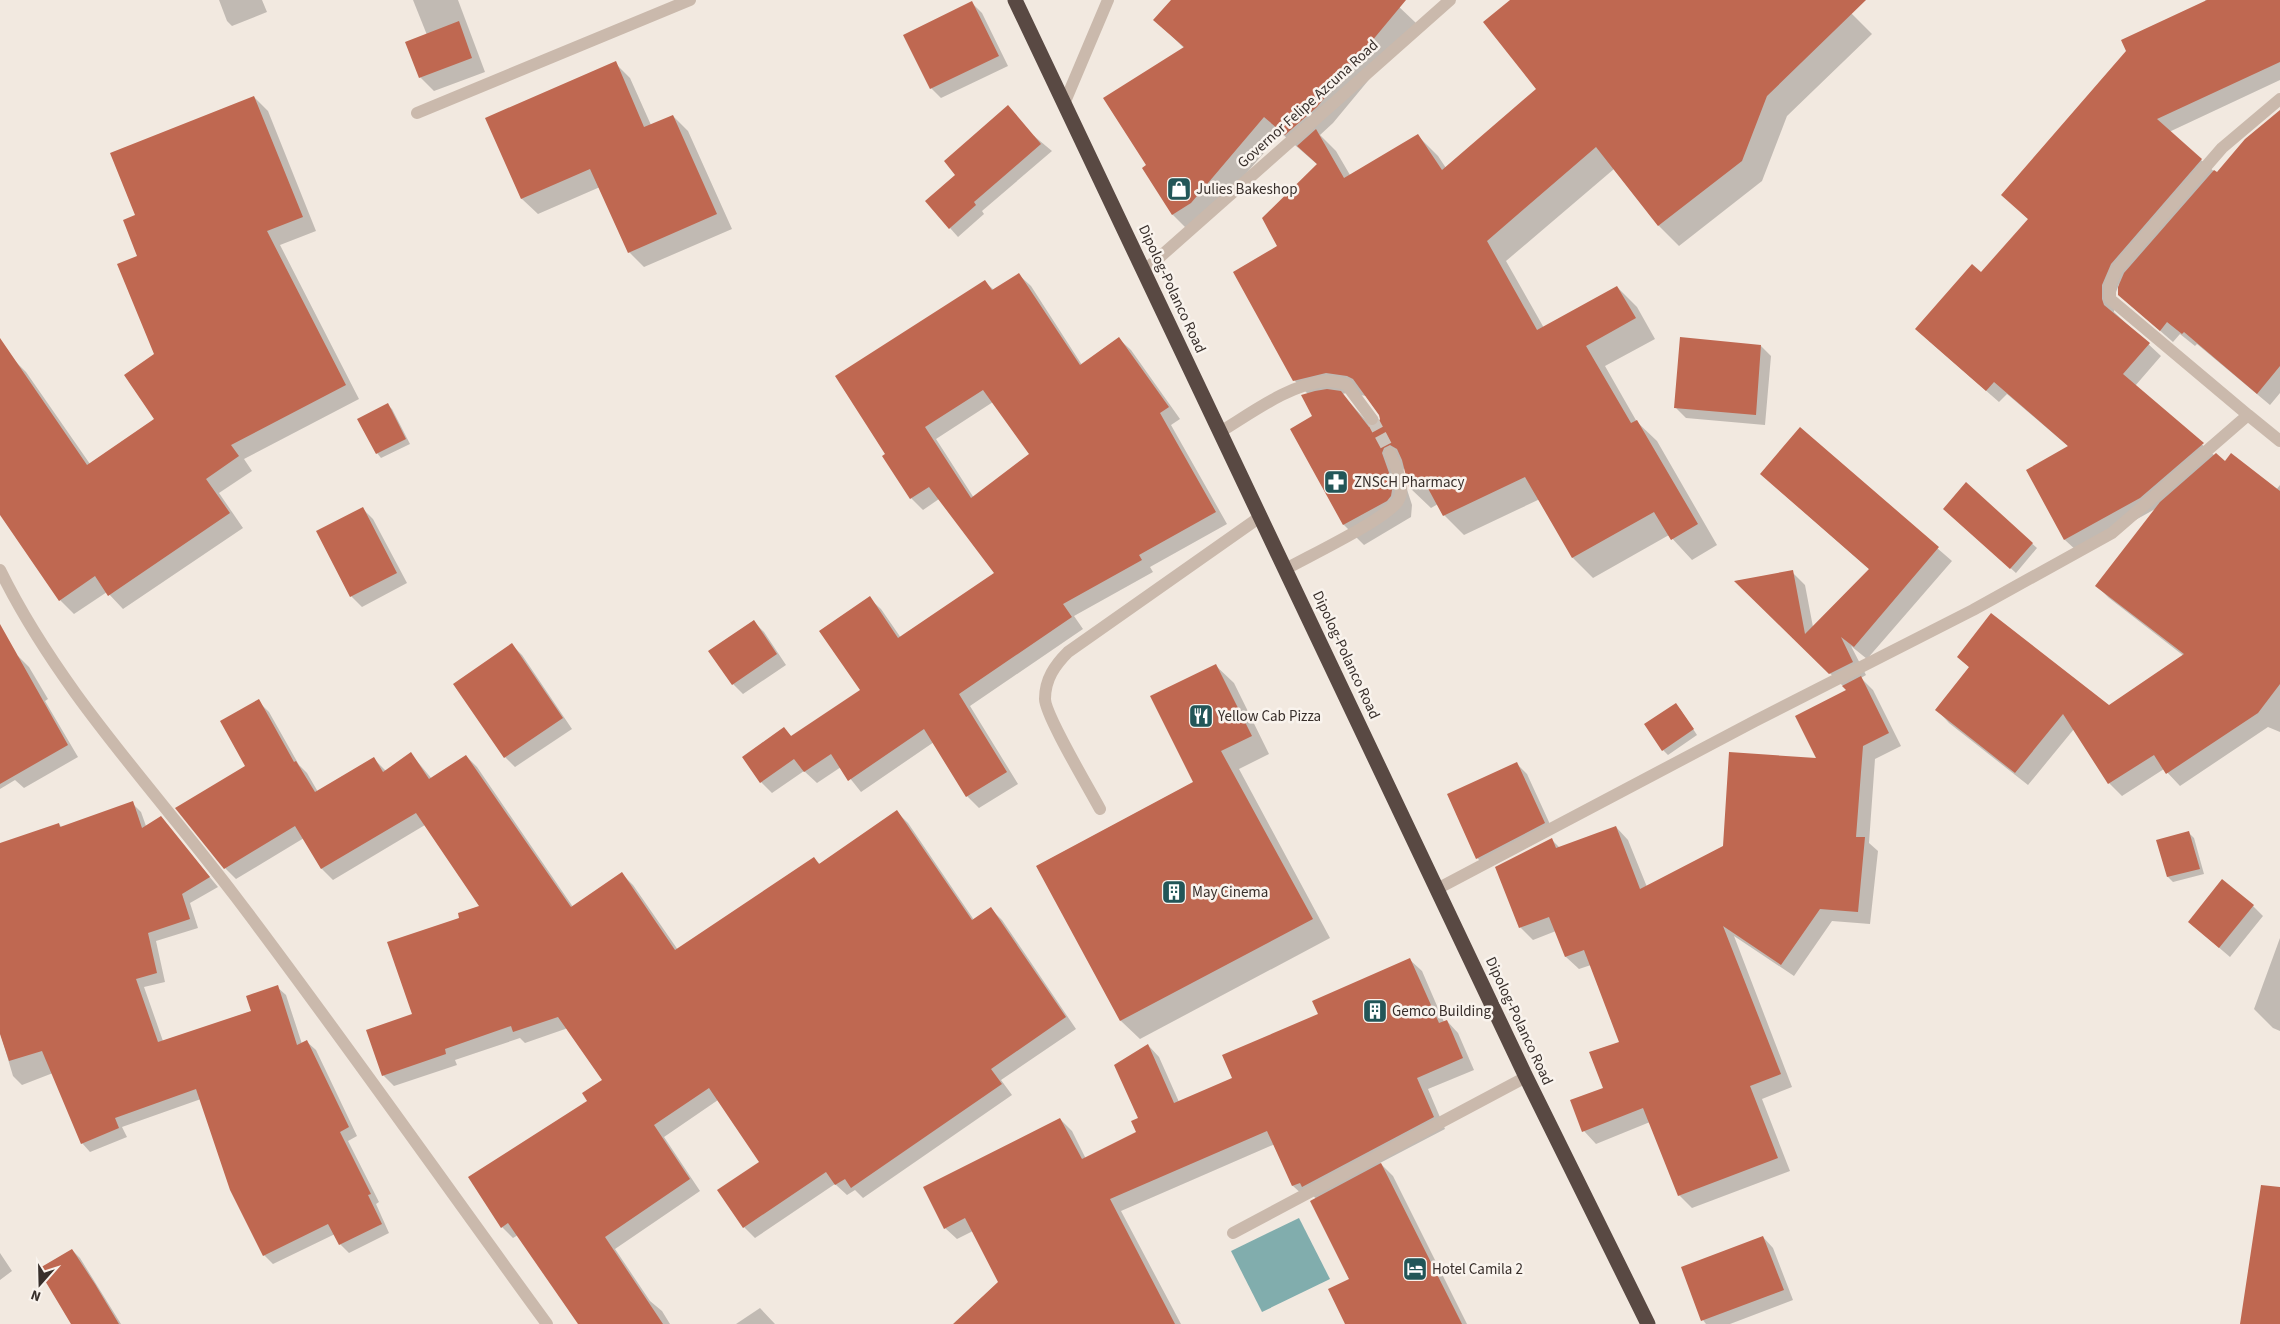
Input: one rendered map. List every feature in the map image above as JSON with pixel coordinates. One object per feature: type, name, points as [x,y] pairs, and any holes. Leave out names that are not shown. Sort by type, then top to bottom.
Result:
[{"type":"highway","name":"Dipolog-Polanco Road","points":[[1014,0],[1526,1077],[1648,1324]]},
{"type":"street","points":[[417,113],[690,0]]},
{"type":"street","points":[[1064,104],[1108,0]]},
{"type":"street","name":"Governor Felipe Azcuna Road","points":[[1144,271],[1450,0]]},
{"type":"street","points":[[2280,99],[2222,148],[2117,269],[2110,286],[2110,299],[2280,441]]},
{"type":"street","points":[[1220,432],[1292,391],[1311,384],[1328,381],[1346,384],[1372,419]]},
{"type":"street","points":[[1437,889],[1755,721],[1973,610],[2112,534],[2248,415]]},
{"type":"street","points":[[1286,569],[1360,528],[1385,512],[1398,500],[1400,489],[1399,476],[1390,453]]},
{"type":"street","points":[[1100,809],[1052,719],[1044,700],[1047,680],[1056,663],[1068,652],[1260,517]]},
{"type":"street","points":[[0,570],[20,610],[53,664],[143,783],[234,894],[414,1138],[547,1324]]},
{"type":"street","points":[[1233,1233],[1526,1077]]},
{"type":"water","points":[[1299,1218],[1330,1279],[1262,1312],[1231,1251]]},
{"type":"building","points":[[1171,0],[1406,0],[1317,107],[1285,135],[1264,117],[1191,203],[1172,215],[1142,168],[1146,165],[1103,98],[1184,47],[1153,20]]},
{"type":"building","points":[[1510,0],[1866,0],[1767,96],[1742,161],[1658,226],[1596,147],[1487,241],[1537,330],[1617,286],[1636,318],[1586,346],[1631,423],[1637,420],[1698,524],[1671,540],[1654,512],[1572,558],[1525,477],[1443,516],[1424,481],[1409,488],[1402,460],[1397,449],[1390,445],[1384,448],[1382,453],[1393,484],[1391,496],[1387,501],[1343,525],[1290,429],[1312,416],[1301,395],[1327,389],[1341,391],[1369,427],[1377,425],[1380,419],[1379,415],[1353,379],[1347,376],[1326,373],[1293,381],[1233,272],[1277,246],[1262,218],[1317,164],[1297,146],[1316,129],[1344,178],[1418,134],[1442,170],[1536,89],[1483,22]]},
{"type":"building","points":[[2207,0],[2280,0],[2280,62],[2157,119],[2202,159],[2111,264],[2102,285],[2104,305],[2150,343],[2123,374],[2204,443],[2140,498],[2064,540],[2026,470],[2068,446],[1994,382],[1986,391],[1915,329],[1972,264],[1981,272],[2028,219],[2001,195],[2126,51],[2121,40]]},
{"type":"building","points":[[972,1],[999,56],[930,89],[903,35]]},
{"type":"building","points":[[459,21],[472,58],[419,78],[405,42]]},
{"type":"building","points":[[616,61],[644,127],[673,115],[717,214],[628,253],[590,169],[521,199],[485,118]]},
{"type":"building","points":[[254,96],[303,217],[267,231],[346,385],[231,445],[239,456],[206,479],[230,513],[108,596],[95,576],[59,601],[0,515],[0,338],[87,465],[154,419],[124,375],[154,354],[117,264],[137,256],[123,220],[135,215],[110,153]]},
{"type":"building","points":[[1008,105],[1041,144],[974,202],[976,205],[949,229],[925,201],[955,175],[944,161]]},
{"type":"building","points":[[2280,110],[2280,366],[2257,394],[2184,332],[2182,334],[2167,322],[2160,331],[2118,295],[2118,287],[2124,273],[2214,170],[2217,172],[2245,139]]},
{"type":"building","points":[[1019,273],[1080,365],[1119,337],[1169,407],[1160,413],[1216,512],[1139,555],[1142,560],[1063,604],[1072,617],[959,694],[1007,772],[966,797],[924,729],[848,781],[831,754],[804,772],[794,759],[760,783],[742,757],[784,727],[791,736],[860,690],[819,631],[870,596],[898,638],[994,573],[929,487],[910,499],[882,456],[885,454],[835,376],[985,280],[992,290]],"holes":[[[983,390],[1029,454],[971,498],[925,427]]]},
{"type":"building","points":[[1680,337],[1761,345],[1756,415],[1674,408]]},
{"type":"building","points":[[388,403],[406,439],[376,454],[357,419]]},
{"type":"building","points":[[1800,427],[1939,547],[1854,647],[1841,637],[1853,662],[1829,674],[1734,581],[1793,570],[1805,634],[1869,569],[1760,474]]},
{"type":"building","points":[[2216,453],[2225,461],[2231,453],[2280,491],[2280,684],[2258,713],[2166,774],[2154,755],[2108,784],[2063,714],[2015,773],[1935,710],[1969,667],[1957,657],[1991,613],[2109,705],[2184,654],[2095,586],[2160,502]]},
{"type":"building","points":[[1966,482],[2033,543],[2010,569],[1943,509]]},
{"type":"building","points":[[363,507],[397,573],[350,597],[316,531]]},
{"type":"building","points":[[754,620],[777,654],[732,685],[708,651]]},
{"type":"building","points":[[0,624],[68,745],[0,784]]},
{"type":"building","points":[[512,643],[563,718],[504,758],[453,684]]},
{"type":"building","name":"May Cinema","points":[[1216,664],[1252,736],[1221,751],[1313,919],[1120,1021],[1036,866],[1193,782],[1150,696]]},
{"type":"building","points":[[1861,676],[1889,733],[1863,746],[1856,837],[1865,837],[1858,912],[1820,909],[1781,965],[1723,926],[1781,1074],[1750,1086],[1778,1158],[1678,1196],[1643,1108],[1582,1132],[1570,1100],[1603,1088],[1589,1052],[1619,1042],[1584,950],[1565,957],[1549,917],[1519,928],[1495,867],[1552,838],[1556,848],[1616,826],[1640,889],[1723,846],[1729,752],[1816,758],[1795,716],[1846,690],[1842,686]]},
{"type":"building","points":[[259,699],[294,762],[296,761],[315,792],[374,757],[383,772],[411,752],[429,779],[466,755],[571,907],[622,872],[675,950],[814,857],[819,864],[897,810],[972,920],[991,907],[1066,1017],[991,1069],[1002,1084],[851,1188],[845,1179],[835,1185],[826,1172],[743,1228],[717,1190],[759,1162],[709,1088],[654,1125],[690,1179],[605,1237],[663,1324],[578,1324],[508,1223],[501,1228],[468,1177],[587,1101],[582,1093],[602,1080],[558,1017],[513,1032],[511,1026],[445,1049],[446,1054],[382,1076],[366,1030],[412,1014],[387,942],[459,918],[458,913],[479,906],[416,813],[321,869],[295,826],[224,869],[175,808],[245,766],[220,721]]},
{"type":"building","points":[[1676,703],[1694,729],[1662,751],[1644,724]]},
{"type":"building","points":[[1517,762],[1545,823],[1476,859],[1447,794]]},
{"type":"building","points":[[133,801],[142,828],[161,816],[210,877],[182,894],[190,919],[148,933],[157,973],[136,979],[158,1042],[251,1011],[246,996],[278,985],[297,1045],[307,1040],[349,1127],[340,1132],[371,1194],[368,1195],[382,1224],[339,1245],[328,1224],[263,1256],[230,1190],[196,1089],[115,1118],[119,1128],[81,1144],[42,1051],[9,1061],[0,1034],[0,843],[59,823],[60,827]]},
{"type":"building","points":[[2189,831],[2200,869],[2167,877],[2156,840]]},
{"type":"building","points":[[2222,879],[2254,905],[2219,948],[2188,922]]},
{"type":"building","points":[[1410,958],[1439,1023],[1447,1020],[1463,1058],[1417,1078],[1434,1117],[1302,1187],[1300,1183],[1292,1186],[1267,1131],[1110,1199],[1175,1324],[953,1324],[998,1282],[965,1218],[944,1229],[923,1187],[1060,1118],[1082,1159],[1136,1132],[1131,1121],[1138,1118],[1114,1065],[1148,1044],[1174,1103],[1232,1078],[1222,1055],[1318,1014],[1312,1001]]},
{"type":"building","points":[[1381,1163],[1462,1324],[1345,1324],[1328,1289],[1349,1279],[1310,1201]]},
{"type":"building","points":[[2261,1185],[2280,1187],[2280,1324],[2240,1324]]},
{"type":"building","points":[[1763,1236],[1784,1290],[1701,1321],[1681,1267]]},
{"type":"building","points":[[72,1249],[119,1324],[71,1324],[38,1269]]},
{"type":"tunnel","points":[[1372,419],[1390,453]]},
{"type":"place","name":"Julies Bakeshop","points":[[1179,189]]},
{"type":"place","name":"ZNSCH Pharmacy","points":[[1336,482]]},
{"type":"place","name":"Yellow Cab Pizza","points":[[1201,716]]},
{"type":"place","name":"May Cinema","points":[[1174,892]]},
{"type":"place","name":"Gemco Building","points":[[1375,1011]]},
{"type":"place","name":"Hotel Camila 2","points":[[1415,1269]]}]
